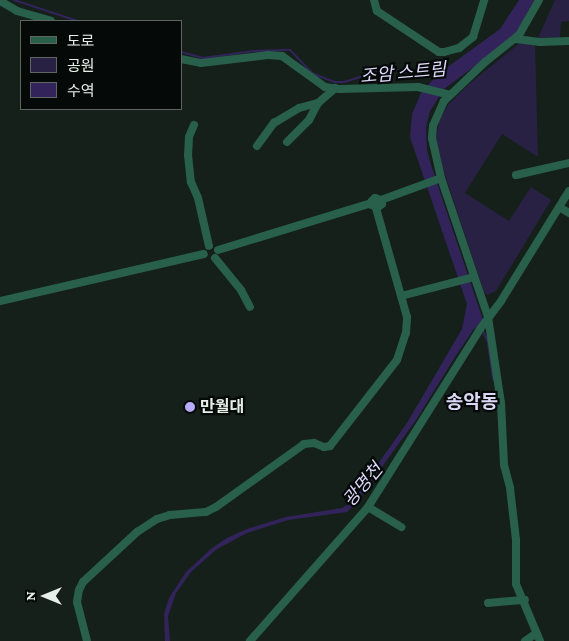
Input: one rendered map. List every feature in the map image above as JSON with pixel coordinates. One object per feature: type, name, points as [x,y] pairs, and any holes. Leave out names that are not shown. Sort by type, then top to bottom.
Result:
[{"type":"street","points":[[374,0],[377,11],[439,52],[459,48],[473,37],[484,0]]},
{"type":"street","points":[[524,641],[538,637],[525,600],[516,584],[516,540],[510,488],[504,464],[501,403],[485,323],[438,179],[432,138],[433,126],[438,110],[446,94],[516,39],[529,20],[539,0]]},
{"type":"street","points":[[0,1],[17,11],[48,20]]},
{"type":"street","points":[[516,39],[540,42],[569,41]]},
{"type":"street","points":[[182,59],[201,64],[268,54],[292,60],[325,87],[423,88],[446,94]]},
{"type":"street","points":[[288,142],[309,120],[318,103],[335,88]]},
{"type":"street","points":[[256,146],[274,122],[299,108],[318,103]]},
{"type":"street","points":[[194,125],[189,137],[188,155],[191,182],[198,198],[209,246]]},
{"type":"street","points":[[516,175],[569,163]]},
{"type":"street","points":[[87,641],[77,602],[79,590],[84,582],[144,526],[170,515],[206,512],[216,508],[304,444],[314,443],[324,447],[330,446],[397,360],[406,334],[407,317],[374,205],[375,198],[381,200],[438,179]]},
{"type":"street","points":[[250,641],[368,507],[485,323],[501,301],[569,191]]},
{"type":"street","points":[[0,301],[204,254],[211,259],[216,254],[374,205]]},
{"type":"street","points":[[559,207],[569,213]]},
{"type":"street","points":[[204,254],[204,250],[209,246],[215,247],[216,254],[241,290],[250,307]]},
{"type":"street","points":[[401,296],[471,277]]},
{"type":"street","points":[[368,507],[401,527]]},
{"type":"street","points":[[488,603],[525,600]]},
{"type":"green space","points":[[555,0],[569,0],[569,21],[561,22],[560,37],[538,38]]},
{"type":"green space","points":[[521,42],[535,45],[538,157],[502,134],[465,193],[509,221],[531,187],[551,200],[496,291],[487,295],[484,292],[438,154],[436,136],[439,121],[448,105],[469,84]]},
{"type":"water","name":"광명천","points":[[519,0],[534,0],[516,33],[509,41],[444,89],[430,111],[426,127],[427,150],[431,165],[483,320],[473,330],[416,420],[354,505],[347,512],[288,520],[247,533],[217,549],[191,572],[176,593],[168,616],[170,641],[165,641],[164,614],[169,598],[186,572],[212,548],[227,538],[247,529],[286,517],[342,508],[350,503],[407,423],[462,329],[467,304],[410,137],[412,114],[421,93],[438,74],[500,29]]},
{"type":"waterway","name":"조암 스트림","points":[[14,0],[75,20]]},
{"type":"waterway","name":"조암 스트림","points":[[182,52],[203,58],[254,51],[290,50],[312,73],[334,82],[344,82],[377,72],[449,68]]},
{"type":"waterway","points":[[483,331],[488,343],[493,380]]},
{"type":"place","name":"만월대","points":[[190,407]]},
{"type":"district","name":"송악동","points":[[472,402]]}]
